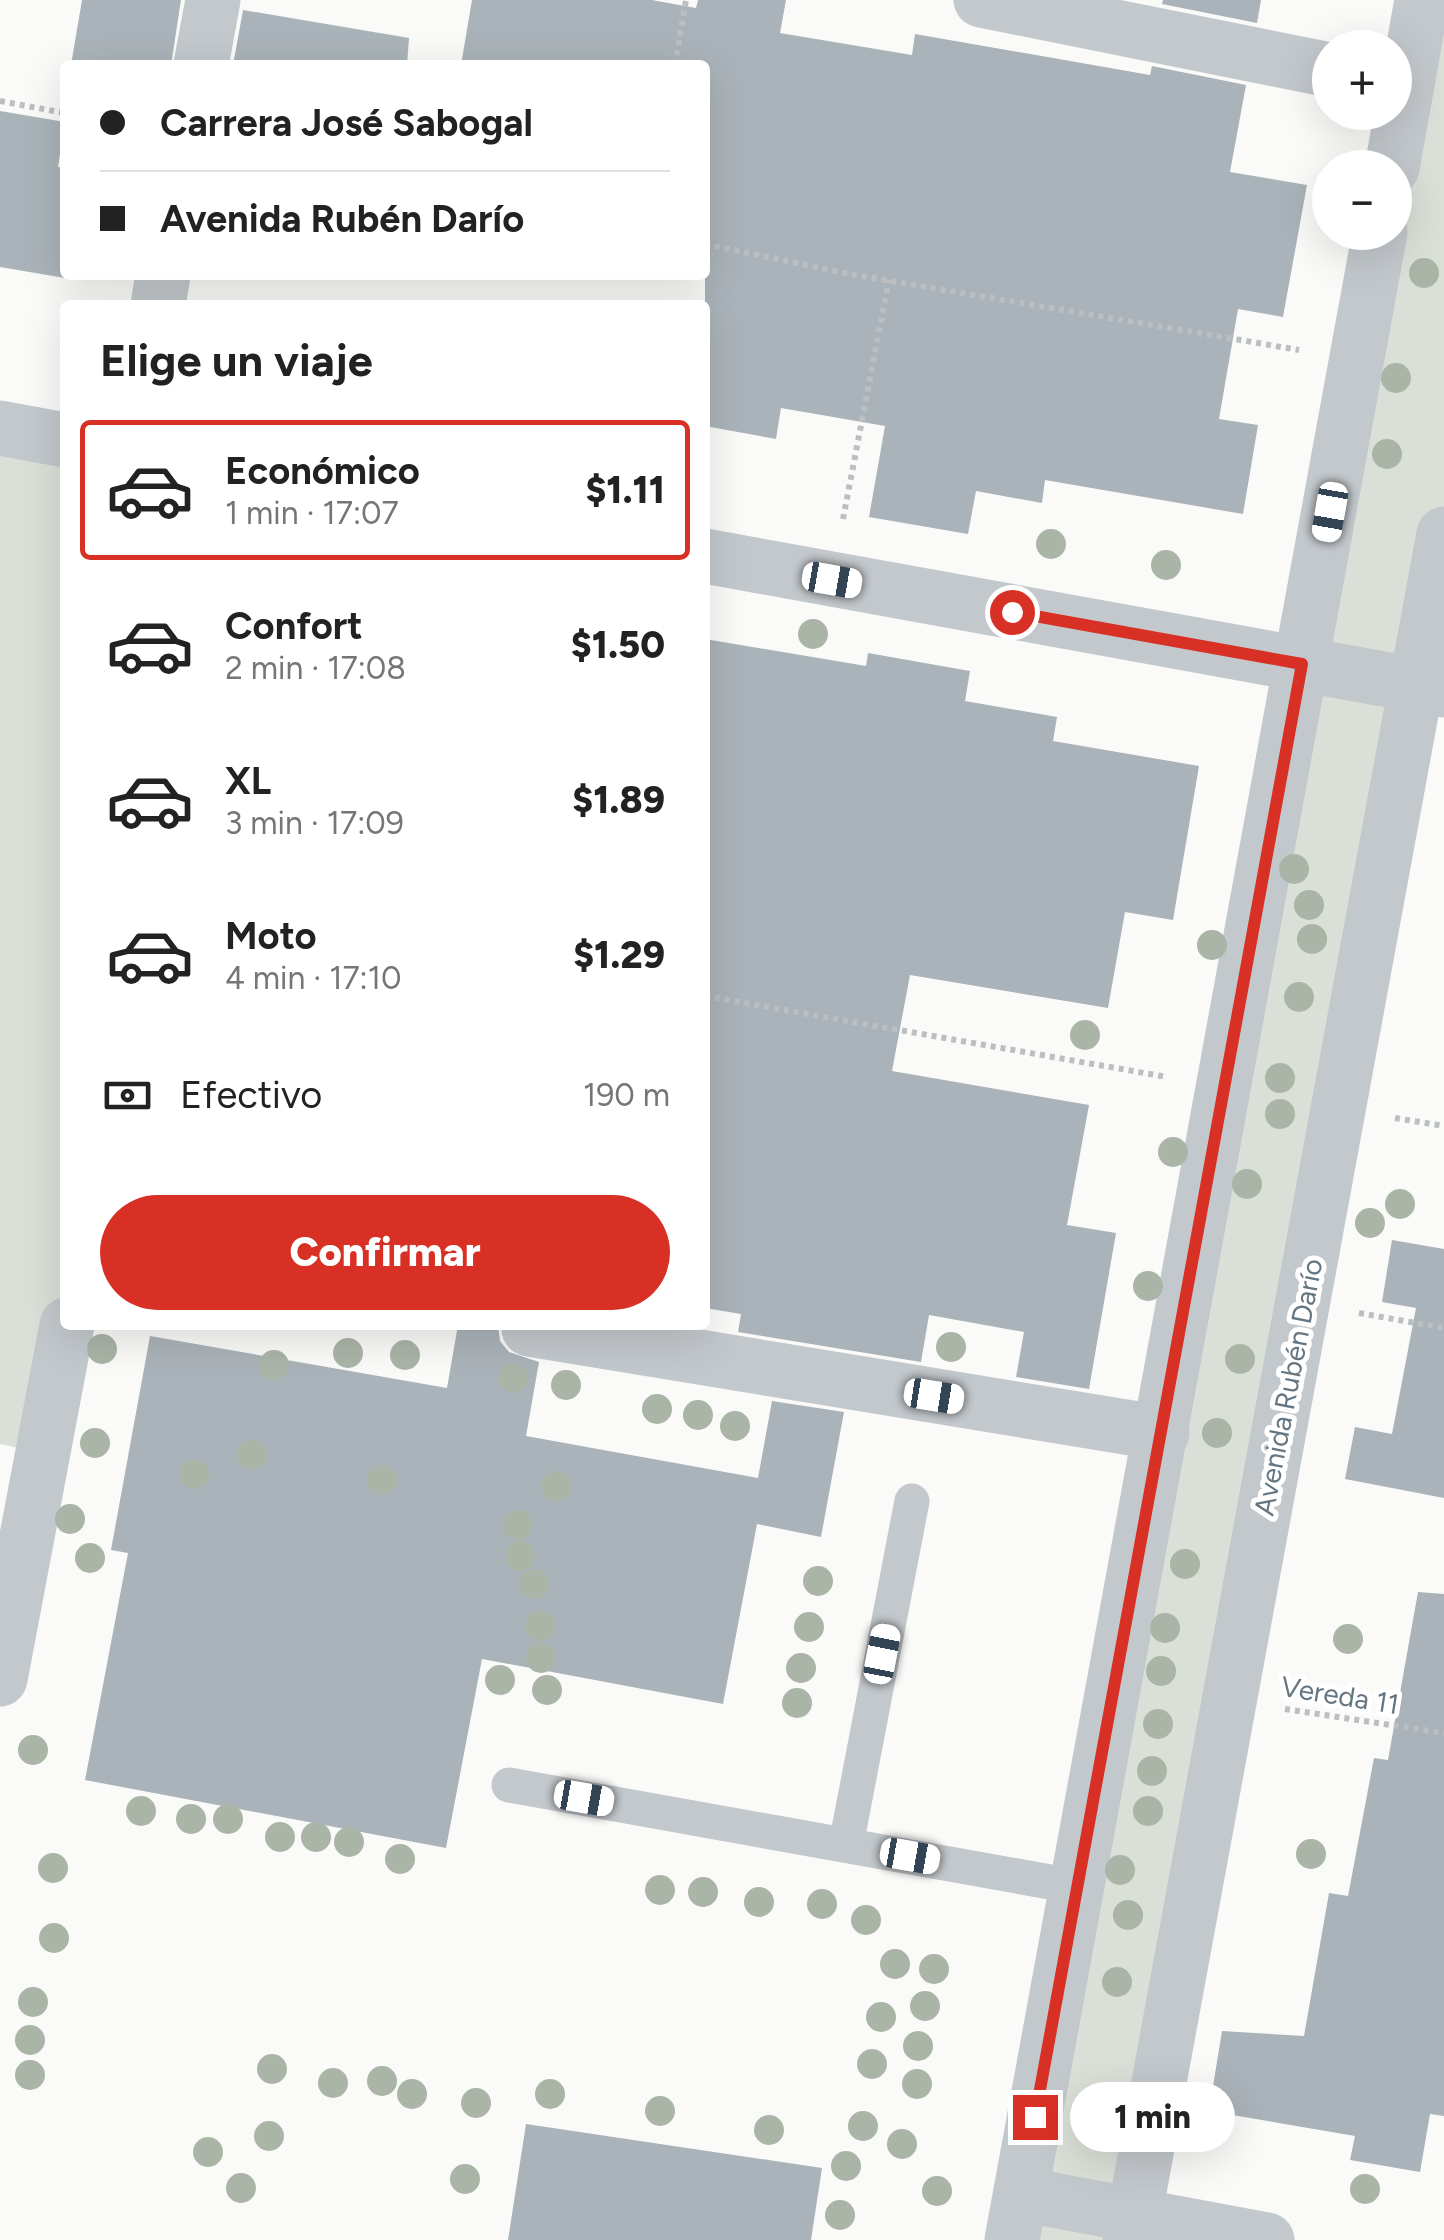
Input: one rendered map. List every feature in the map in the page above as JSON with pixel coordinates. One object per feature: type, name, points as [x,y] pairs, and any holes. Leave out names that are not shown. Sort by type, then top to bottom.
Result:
[{"type":"street","points":[[202,60],[213,0]]},
{"type":"street","points":[[981,0],[1312,66]]},
{"type":"street","points":[[1412,40],[1422,0]]},
{"type":"street","points":[[1267,2240],[1017,2217],[1377,250]]},
{"type":"street","points":[[0,428],[60,439]]},
{"type":"street","name":"Avenida Rubén Darío","points":[[1132,2227],[1304,1303],[1430,688],[1444,534]]},
{"type":"street","points":[[710,557],[1430,688]]},
{"type":"street","points":[[0,1679],[21,1449],[65,1330]]},
{"type":"street","points":[[541,1330],[1162,1433]]},
{"type":"lane","points":[[846,1845],[912,1500]]},
{"type":"lane","points":[[509,1784],[1078,1887]]},
{"type":"path","points":[[676,60],[686,0]]},
{"type":"path","points":[[0,101],[60,112]]},
{"type":"path","points":[[710,245],[889,280],[1357,360]]},
{"type":"path","points":[[832,580],[889,280]]},
{"type":"path","points":[[710,997],[1225,1087]]},
{"type":"path","points":[[1304,1303],[1444,1328]]},
{"type":"path","name":"Vereda 11","points":[[1230,1700],[1444,1733]]},
{"type":"shaded area","points":[[1444,0],[1444,534],[1130,2240],[1012,2240],[1392,250],[1412,250],[1412,150],[1400,150],[1406,130],[1412,130],[1412,110]]},
{"type":"shaded area","points":[[0,428],[60,439],[60,1330],[64,1330],[43,1453],[0,1444]]},
{"type":"building","points":[[82,0],[181,0],[172,60],[72,60]]},
{"type":"building","points":[[472,0],[652,0],[696,8],[698,0],[786,0],[780,33],[912,55],[915,34],[1150,75],[1152,66],[1246,85],[1230,172],[1307,185],[1283,317],[1238,309],[1219,419],[1258,425],[1243,514],[1045,480],[1042,503],[976,491],[968,534],[869,517],[885,426],[781,408],[776,439],[710,427],[710,300],[705,300],[705,280],[710,280],[710,60],[462,60]]},
{"type":"building","points":[[1163,0],[1261,0],[1257,23],[1162,4]]},
{"type":"building","points":[[243,10],[409,38],[407,60],[234,60]]},
{"type":"building","points":[[0,111],[60,121],[60,277],[0,267]]},
{"type":"building","points":[[710,640],[866,666],[868,653],[970,671],[965,701],[1057,717],[1053,741],[1199,766],[1173,920],[1125,912],[1108,1008],[910,975],[892,1071],[1089,1105],[1067,1225],[1116,1233],[1089,1389],[1016,1377],[1024,1332],[929,1315],[921,1362],[738,1332],[741,1314],[710,1309]]},
{"type":"building","points":[[1392,1240],[1444,1249],[1444,1498],[1345,1479],[1355,1427],[1392,1434],[1416,1308],[1382,1302]]},
{"type":"building","points":[[457,1330],[499,1330],[500,1341],[509,1352],[539,1362],[526,1436],[758,1478],[772,1401],[844,1412],[821,1537],[757,1524],[723,1704],[482,1659],[446,1848],[85,1780],[128,1553],[111,1550],[150,1336],[447,1388]]},
{"type":"building","points":[[1418,1592],[1444,1594],[1444,2116],[1430,2114],[1420,2172],[1350,2160],[1355,2136],[1209,2111],[1222,2031],[1304,2036],[1329,1893],[1348,1896],[1374,1758],[1388,1760]]},
{"type":"building","points":[[526,2124],[822,2168],[811,2240],[508,2240]]},
{"type":"route","points":[[1012,612],[1302,664],[1035,2117]]}]
